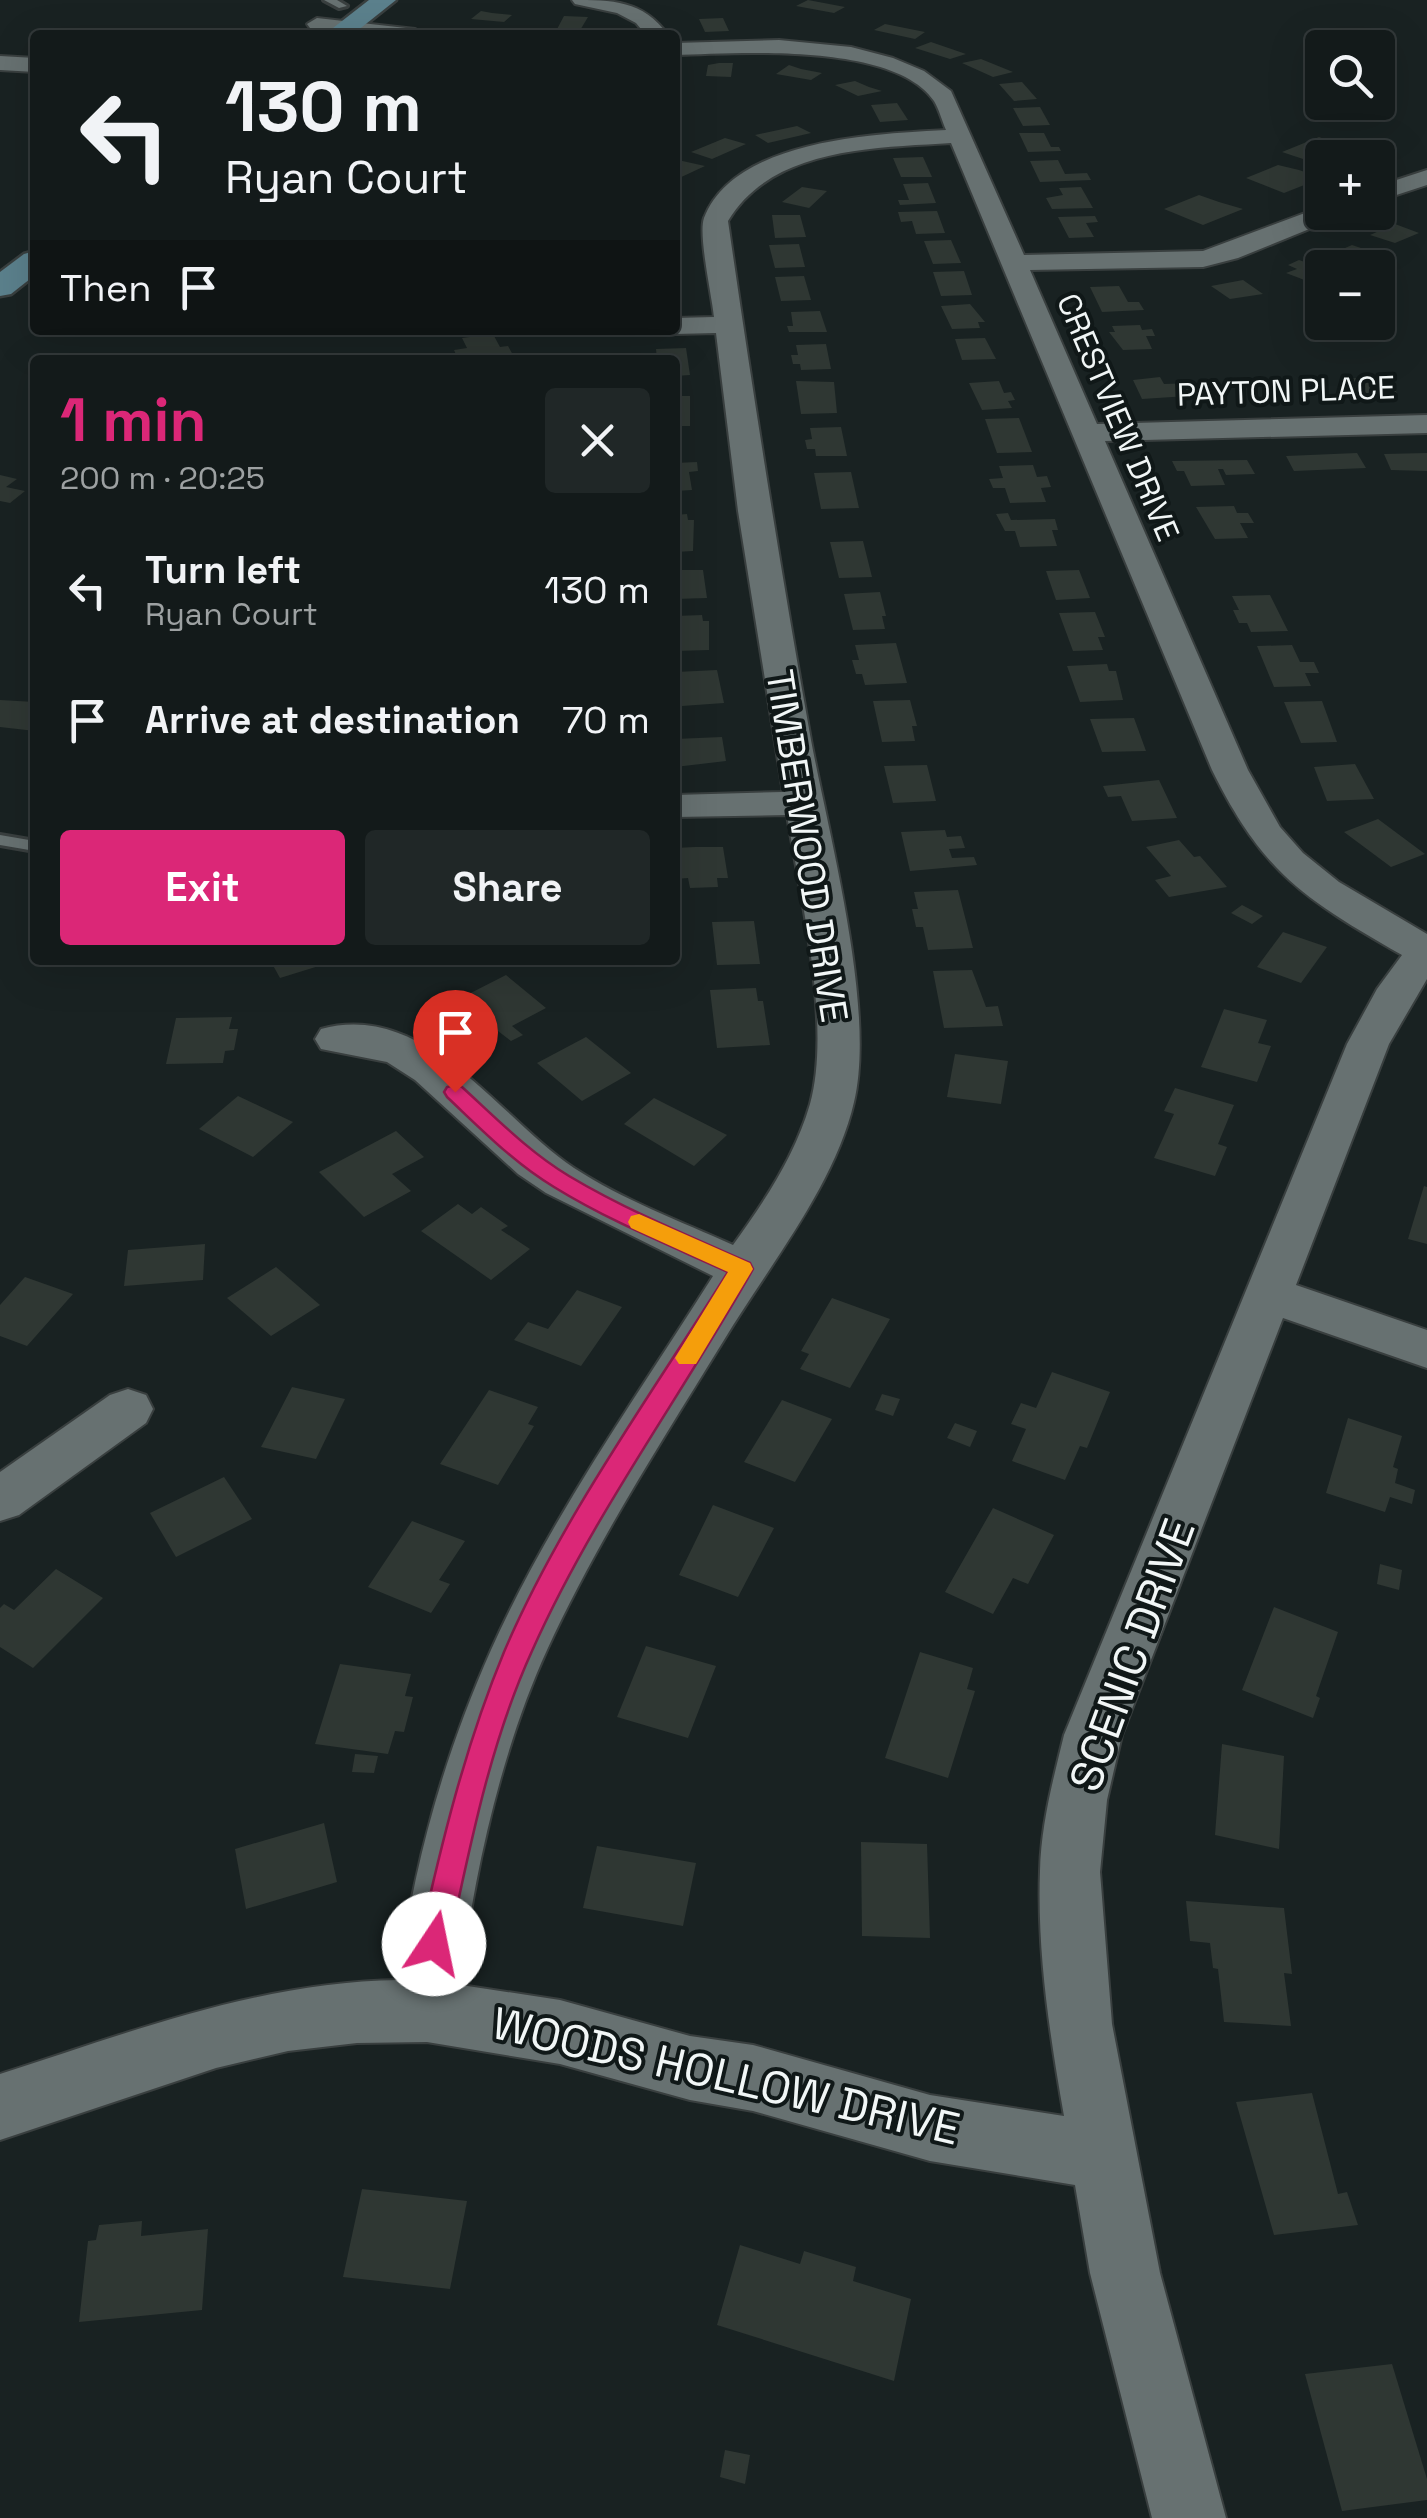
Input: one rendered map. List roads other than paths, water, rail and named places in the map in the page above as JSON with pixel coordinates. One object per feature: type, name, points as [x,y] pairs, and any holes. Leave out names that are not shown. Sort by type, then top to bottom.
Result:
[{"type":"main road","points":[[331,18],[384,0]]},
{"type":"main road","points":[[0,287],[20,248]]},
{"type":"street","points":[[582,0],[629,10],[646,20],[653,30]]},
{"type":"street","points":[[331,18],[390,30]]},
{"type":"street","name":"CRESTVIEW DRIVE","points":[[680,49],[783,46],[880,63],[933,86],[943,96],[1230,770],[1256,820],[1274,845],[1321,886],[1426,951]]},
{"type":"street","points":[[0,62],[30,65]]},
{"type":"street","name":"TIMBERWOOD DRIVE","points":[[426,2011],[436,1928],[458,1833],[519,1650],[578,1534],[742,1269],[794,1194],[832,1104],[838,1059],[833,973],[754,511],[714,233],[720,209],[738,188],[766,170],[825,151],[960,136]]},
{"type":"street","points":[[1395,188],[1427,176]]},
{"type":"street","points":[[1013,263],[1203,259],[1305,222]]},
{"type":"street","points":[[680,326],[729,325]]},
{"type":"street","name":"PAYTON PLACE","points":[[1088,432],[1427,424]]},
{"type":"street","points":[[680,806],[802,803]]},
{"type":"street","name":"SCENIC DRIVE","points":[[1189,2518],[1125,2273],[1082,2040],[1072,1946],[1070,1872],[1077,1800],[1093,1735],[1368,1044],[1398,988],[1426,951]]},
{"type":"street","points":[[336,1039],[393,1044],[412,1054],[508,1142],[559,1180],[618,1213],[742,1269]]},
{"type":"street","points":[[1268,1294],[1427,1349]]},
{"type":"street","points":[[0,1500],[128,1409]]},
{"type":"street","name":"WOODS HOLLOW DRIVE","points":[[0,2108],[216,2036],[288,2020],[357,2012],[426,2011],[560,2032],[690,2068],[753,2078],[930,2128],[1105,2156]]},
{"type":"lane","points":[[0,840],[30,845]]}]
